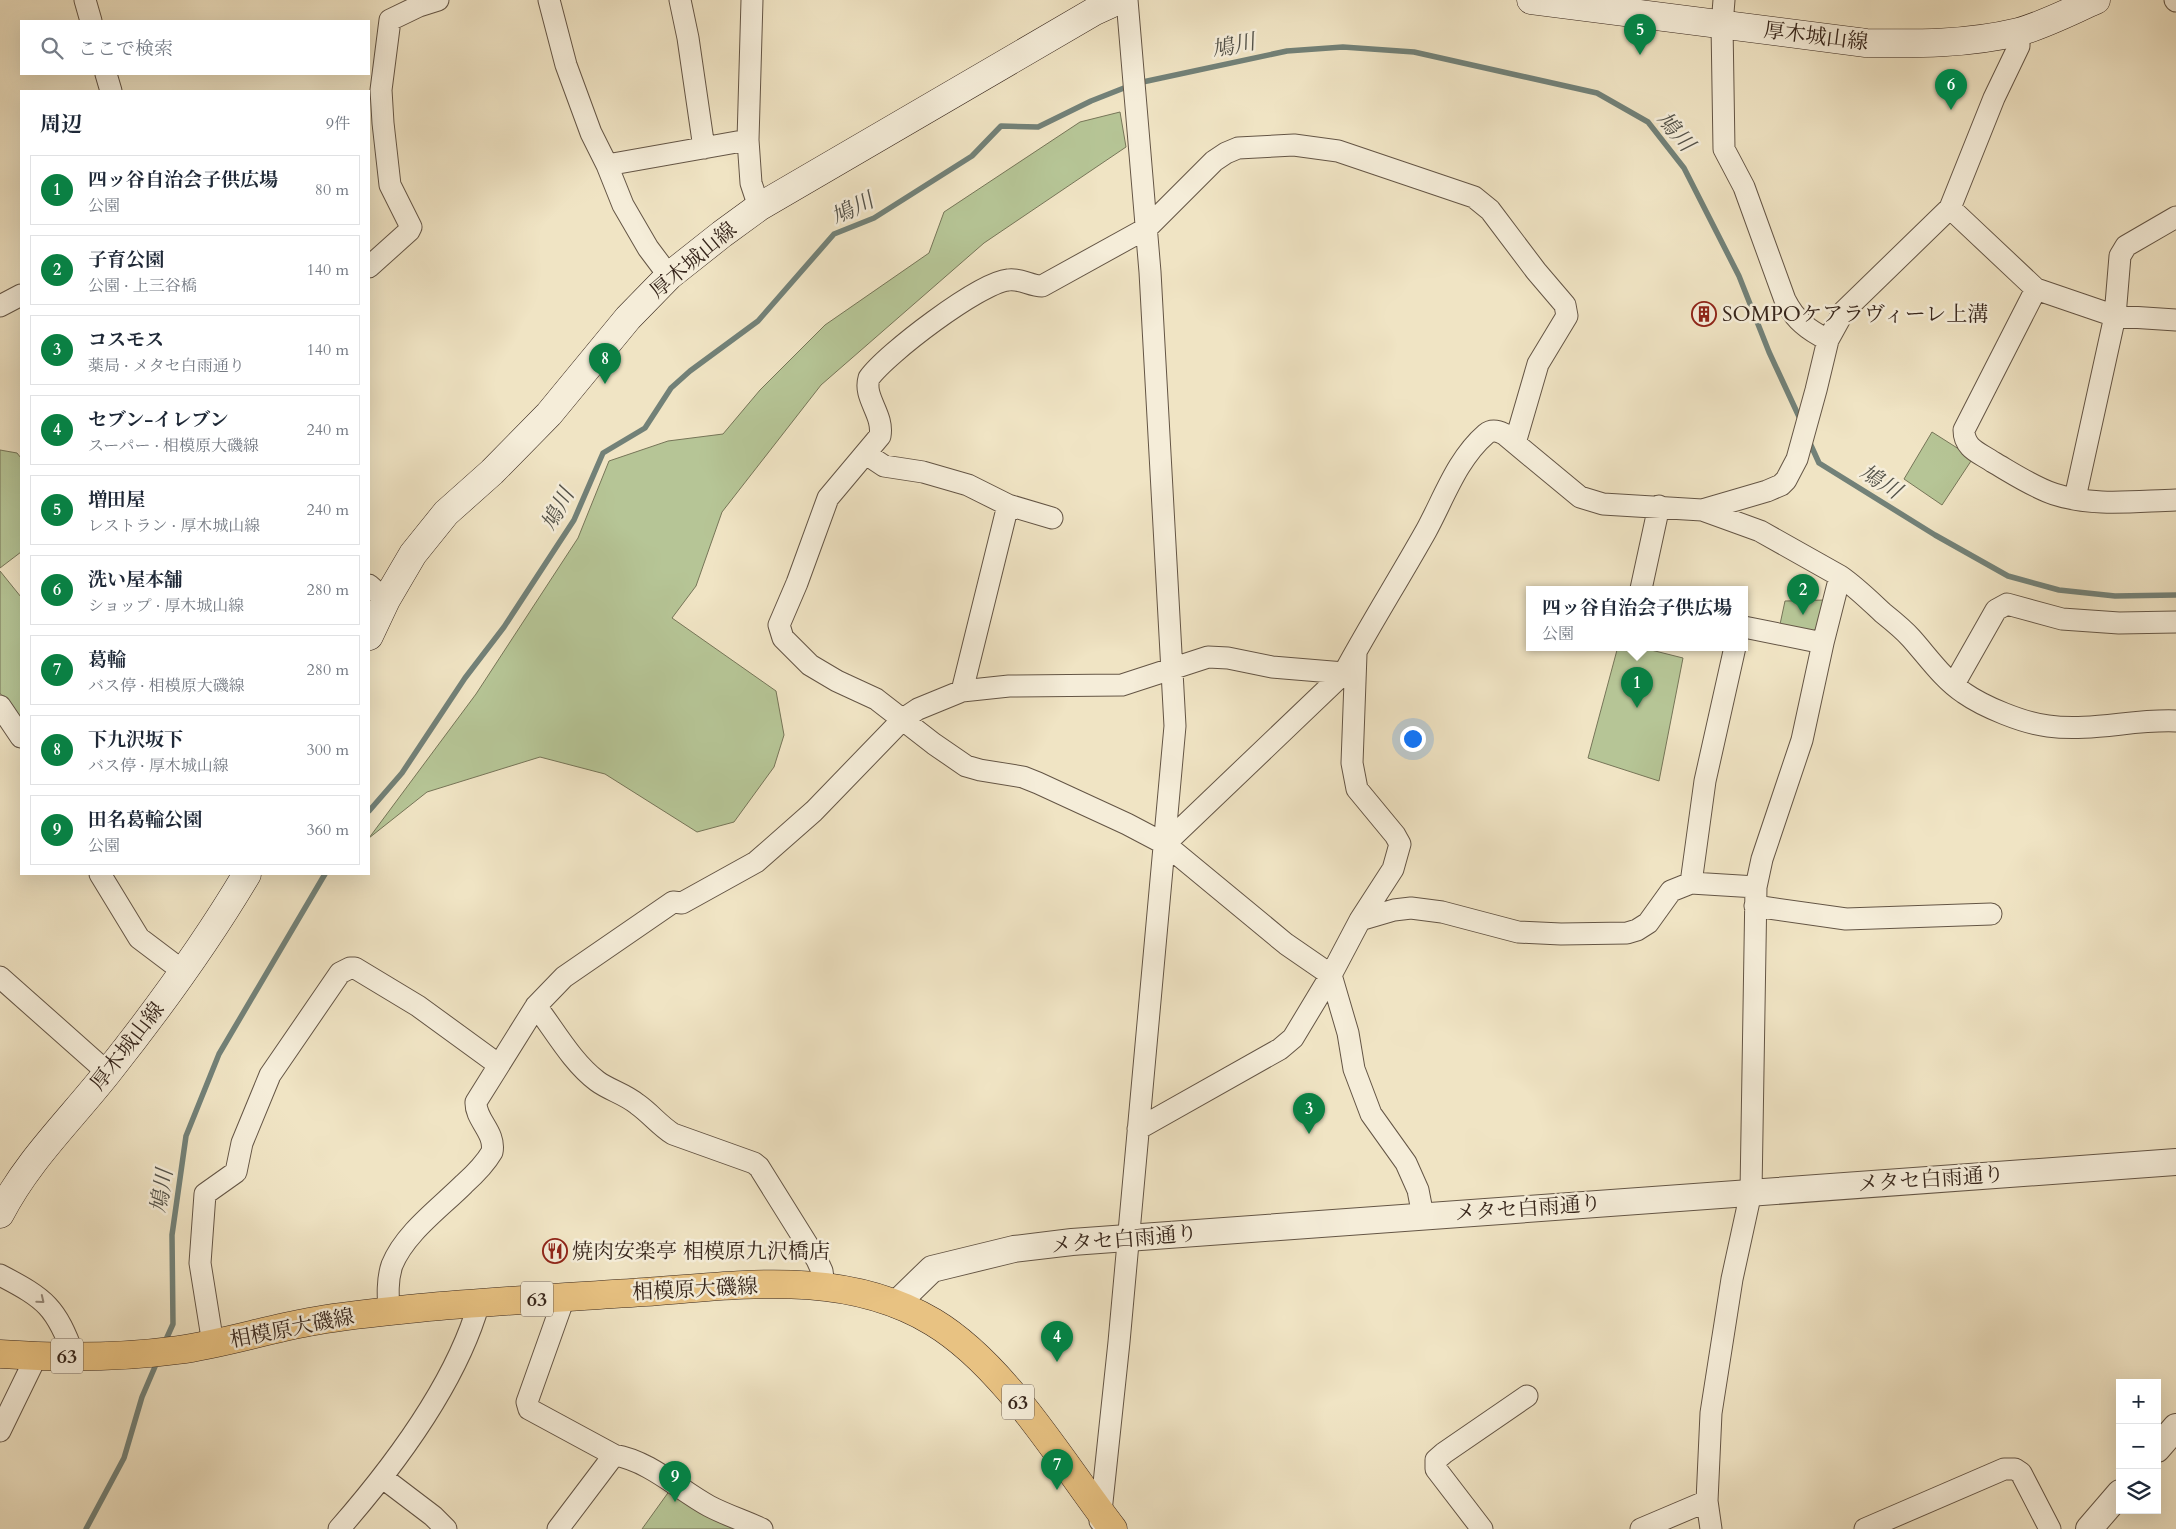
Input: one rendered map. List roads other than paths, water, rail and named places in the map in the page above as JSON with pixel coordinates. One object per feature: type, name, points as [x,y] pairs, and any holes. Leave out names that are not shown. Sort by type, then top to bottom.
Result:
[{"type":"main road","name":"厚木城山線","points":[[370,630],[377,592],[413,554],[446,513],[492,472],[549,414],[628,318],[670,276],[759,207],[1095,11],[1119,0]]},
{"type":"main road","name":"厚木城山線","points":[[1531,0],[1723,12],[1866,43],[1918,44],[1947,43],[2019,32],[2096,0]]},
{"type":"main road","name":"厚木城山線","points":[[0,1214],[25,1173],[108,1072],[184,972],[246,875]]},
{"type":"main road","name":"相模原大磯線","points":[[74,1356],[179,1350],[309,1322],[389,1311],[709,1287],[783,1284],[824,1286],[860,1292],[896,1304],[933,1322],[980,1360],[1024,1409],[1104,1524]]},
{"type":"main road","name":"63","points":[[0,1354],[74,1356]]},
{"type":"street","points":[[85,0],[91,20]]},
{"type":"street","points":[[370,266],[409,231],[411,227],[390,184],[381,90],[387,29],[390,20],[419,6],[438,0]]},
{"type":"street","points":[[549,0],[566,65],[591,133],[607,165],[623,205],[648,248],[670,276]]},
{"type":"street","points":[[680,0],[688,38],[704,148]]},
{"type":"street","points":[[752,0],[748,140],[751,183],[759,207]]},
{"type":"street","points":[[1104,1524],[1127,1237],[1175,726],[1147,228],[1127,0]]},
{"type":"street","points":[[1723,12],[1724,149],[1744,187],[1791,312],[1810,331],[1828,340]]},
{"type":"street","points":[[1702,510],[1776,488],[1786,480],[1797,459],[1828,340],[1844,311],[1950,208],[1994,98],[2019,46],[2019,32]]},
{"type":"street","points":[[106,75],[111,90]]},
{"type":"street","points":[[607,165],[748,140]]},
{"type":"street","points":[[1423,1216],[1418,1190],[1406,1163],[1371,1114],[1354,1070],[1348,1033],[1331,975],[1286,944],[1165,844],[1127,824],[1023,777],[966,766],[876,699],[837,681],[810,665],[783,638],[779,625],[797,583],[823,507],[833,490],[880,436],[880,420],[868,391],[869,378],[931,322],[980,291],[1003,280],[1020,280],[1036,286],[1049,284],[1147,228],[1214,161],[1238,148],[1294,145],[1338,151],[1474,197],[1490,210],[1536,271],[1565,305],[1568,312],[1565,321],[1538,364],[1516,443]]},
{"type":"street","points":[[1950,208],[2036,289],[2116,316],[2176,320]]},
{"type":"street","points":[[2075,498],[2116,316],[2120,256],[2123,250],[2133,242],[2176,217]]},
{"type":"street","points":[[2036,289],[1964,430],[1964,437],[1970,448],[2011,473],[2055,494],[2102,502],[2176,500]]},
{"type":"street","points":[[0,306],[20,296]]},
{"type":"street","points":[[1165,844],[1344,673],[1427,530],[1455,474],[1474,447],[1488,432],[1493,431],[1504,434],[1516,443],[1580,497],[1603,504],[1702,510],[1760,531],[1840,576],[1857,588],[1910,637],[1964,693],[2010,716],[2043,726],[2102,727],[2142,722],[2176,721]]},
{"type":"street","points":[[866,454],[884,466],[923,472],[968,485],[1008,505],[1052,518]]},
{"type":"street","points":[[962,691],[1008,505]]},
{"type":"street","points":[[1641,586],[1659,506]]},
{"type":"street","points":[[1711,1529],[1707,1501],[1711,1413],[1732,1279],[1751,1192],[1755,896],[1762,859],[1802,740],[1840,576]]},
{"type":"street","points":[[1954,684],[1996,610],[2001,606],[2013,605],[2062,619],[2119,623],[2176,622]]},
{"type":"street","points":[[1748,628],[1823,643]]},
{"type":"street","points":[[1691,883],[1706,780],[1734,651]]},
{"type":"street","points":[[1138,1129],[1280,1049],[1293,1038],[1331,975],[1360,920],[1393,869],[1400,844],[1395,835],[1357,789],[1354,780],[1352,763],[1356,652]]},
{"type":"street","points":[[389,1311],[390,1276],[392,1266],[400,1250],[410,1237],[473,1176],[492,1152],[491,1137],[476,1105],[536,1006],[564,976],[674,902],[682,903],[756,862],[814,811],[903,718],[918,709],[962,691],[1019,686],[1122,685],[1208,657],[1218,657],[1272,667],[1344,673]]},
{"type":"street","points":[[0,706],[20,736]]},
{"type":"street","points":[[101,875],[139,938],[184,972]]},
{"type":"street","points":[[1360,920],[1394,910],[1411,908],[1442,912],[1518,932],[1561,934],[1627,933],[1637,930],[1648,923],[1672,891],[1691,883],[1755,896],[1846,919],[1991,914]]},
{"type":"street","points":[[213,1344],[200,1263],[205,1194],[236,1172],[242,1143],[270,1075],[340,973],[350,968],[363,973],[418,1006],[499,1065]]},
{"type":"street","points":[[1,981],[108,1072]]},
{"type":"street","points":[[536,1006],[580,1066],[598,1082],[626,1095],[651,1114],[672,1134],[754,1163],[759,1167],[817,1260],[822,1271],[824,1286]]},
{"type":"street","name":"メタセ白雨通り","points":[[896,1304],[932,1269],[1014,1249],[1072,1242],[2176,1162]]},
{"type":"street","points":[[0,1275],[32,1293],[52,1309],[63,1325],[74,1356]]},
{"type":"street","points":[[564,1298],[527,1402],[528,1406],[533,1411],[614,1455],[629,1458],[674,1483],[709,1506],[762,1529]]},
{"type":"street","points":[[339,1529],[383,1478],[432,1403],[467,1339],[479,1303]]},
{"type":"street","points":[[0,1431],[36,1356]]},
{"type":"street","points":[[1482,1529],[1436,1470],[1436,1460],[1527,1396]]},
{"type":"street","points":[[2161,1444],[2176,1427]]},
{"type":"street","points":[[558,1529],[614,1455]]},
{"type":"street","points":[[1865,1529],[2010,1468],[2021,1473],[2050,1529]]},
{"type":"street","points":[[383,1478],[433,1516],[446,1529]]},
{"type":"street","points":[[2089,1529],[2116,1498]]},
{"type":"street","points":[[1640,1529],[1707,1501]]},
{"type":"waterway","name":"鳩川","points":[[1138,83],[1287,51],[1343,47],[1414,52],[1597,93],[1648,122],[1684,168],[1739,276],[1769,352],[1801,421]]},
{"type":"waterway","name":"鳩川","points":[[370,810],[402,773],[465,678],[504,627],[574,520],[603,453],[645,428],[671,388],[690,371],[758,321],[834,234],[874,218],[972,156],[1001,126],[1038,127],[1091,101],[1129,86]]},
{"type":"waterway","name":"鳩川","points":[[1809,441],[1819,463],[1935,535],[2008,576],[2059,590],[2115,596],[2176,595]]},
{"type":"waterway","name":"鳩川","points":[[164,1344],[173,1324],[172,1235],[186,1136],[219,1054],[324,875]]},
{"type":"waterway","name":"鳩川","points":[[86,1529],[124,1458],[142,1397],[157,1362]]},
{"type":"place","name":"増田屋","points":[[1640,55]]},
{"type":"place","name":"洗い屋本舗","points":[[1951,110]]},
{"type":"place","name":"SOMPOケアラヴィーレ上溝","points":[[1704,314]]},
{"type":"place","name":"下九沢坂下","points":[[605,384]]},
{"type":"place","name":"子育公園","points":[[1803,615]]},
{"type":"place","name":"四ッ谷自治会子供広場","points":[[1637,708]]},
{"type":"place","name":"コスモス","points":[[1309,1134]]},
{"type":"place","name":"焼肉安楽亭 相模原九沢橋店","points":[[555,1251]]},
{"type":"place","name":"セブン-イレブン","points":[[1057,1362]]},
{"type":"place","name":"葛輪","points":[[1057,1490]]},
{"type":"place","name":"田名葛輪公園","points":[[675,1502]]}]
